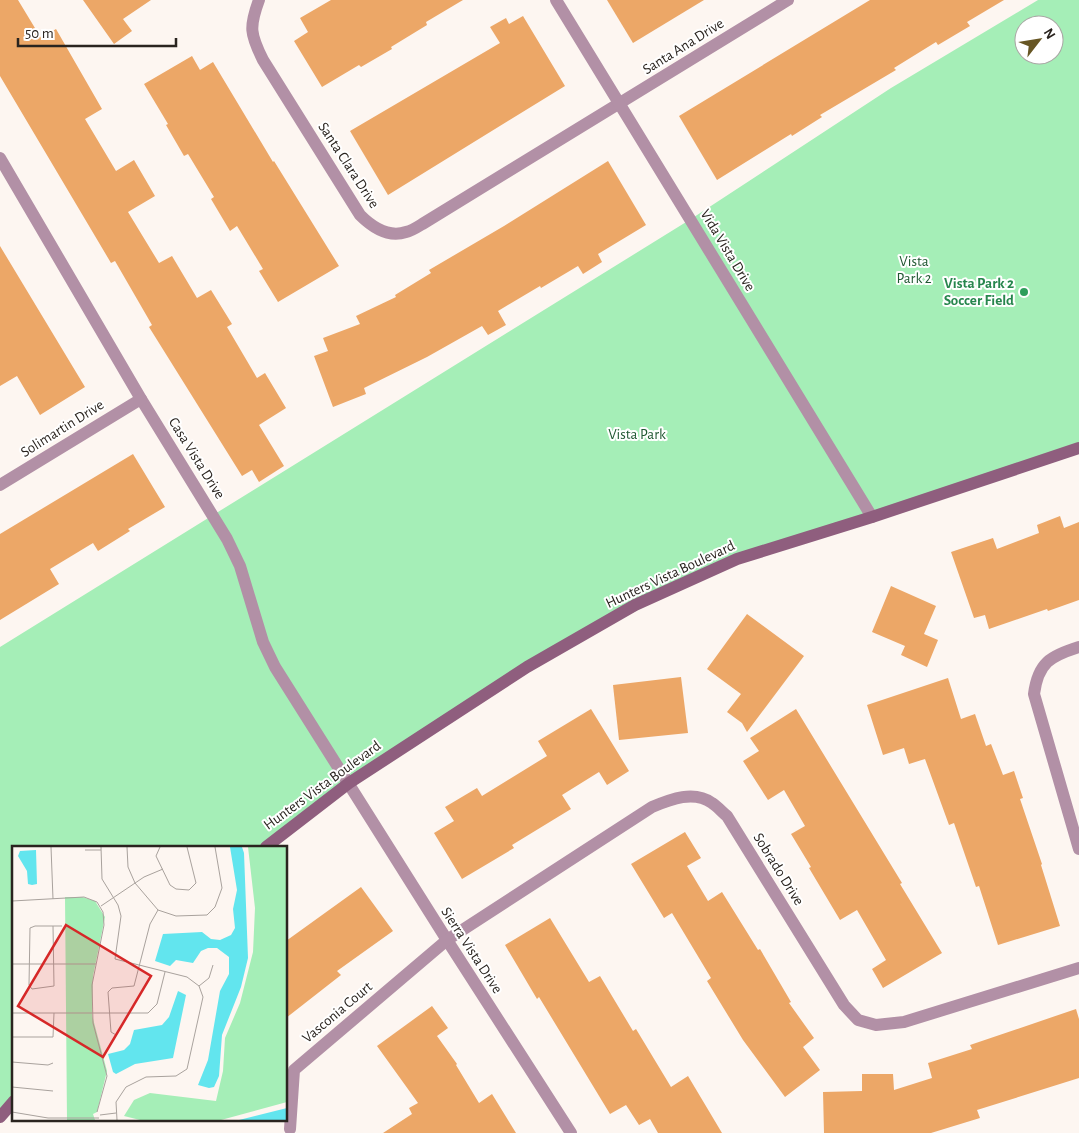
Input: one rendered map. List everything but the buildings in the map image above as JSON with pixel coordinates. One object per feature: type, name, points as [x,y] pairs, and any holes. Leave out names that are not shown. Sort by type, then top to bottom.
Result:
[{"type":"street","name":"Santa Clara Drive","points":[[259,0],[252,21],[253,41],[263,60],[360,215],[372,226],[388,233],[406,233],[424,223],[620,104]]},
{"type":"street","name":"Vida Vista Drive","points":[[556,0],[872,518]]},
{"type":"street","name":"Santa Ana Drive","points":[[620,104],[788,0]]},
{"type":"street","name":"Casa Vista Drive","points":[[0,158],[141,399],[228,539],[240,566],[263,642],[275,667],[349,783]]},
{"type":"street","name":"Solimartin Drive","points":[[0,486],[141,399]]},
{"type":"street","name":"Hunters Vista Boulevard","points":[[267,846],[349,783],[527,668],[635,605],[737,559],[872,518],[1079,448]]},
{"type":"street","points":[[1079,647],[1066,651],[1045,662],[1036,679],[1034,694],[1079,849]]},
{"type":"street","name":"Sierra Vista Drive","points":[[349,783],[571,1133]]},
{"type":"street","name":"Sobrado Drive","points":[[447,940],[652,807],[671,799],[690,796],[711,802],[727,816],[844,1005],[858,1020],[876,1025],[904,1022],[1079,968]]},
{"type":"street","name":"Vasconia Court","points":[[290,1129],[294,1070],[447,940]]},
{"type":"street","points":[[0,1118],[12,1103]]},
{"type":"green space","name":"Vista Park","points":[[1038,0],[1079,0],[1079,448],[737,559],[527,667],[267,846],[12,846],[12,1103],[0,1117],[0,647],[691,219],[891,88]]},
{"type":"place","name":"Vista Park 2 Soccer Field","points":[[1024,292]]},
{"type":"park label","name":"Vista Park 2","points":[[914,270]]}]
